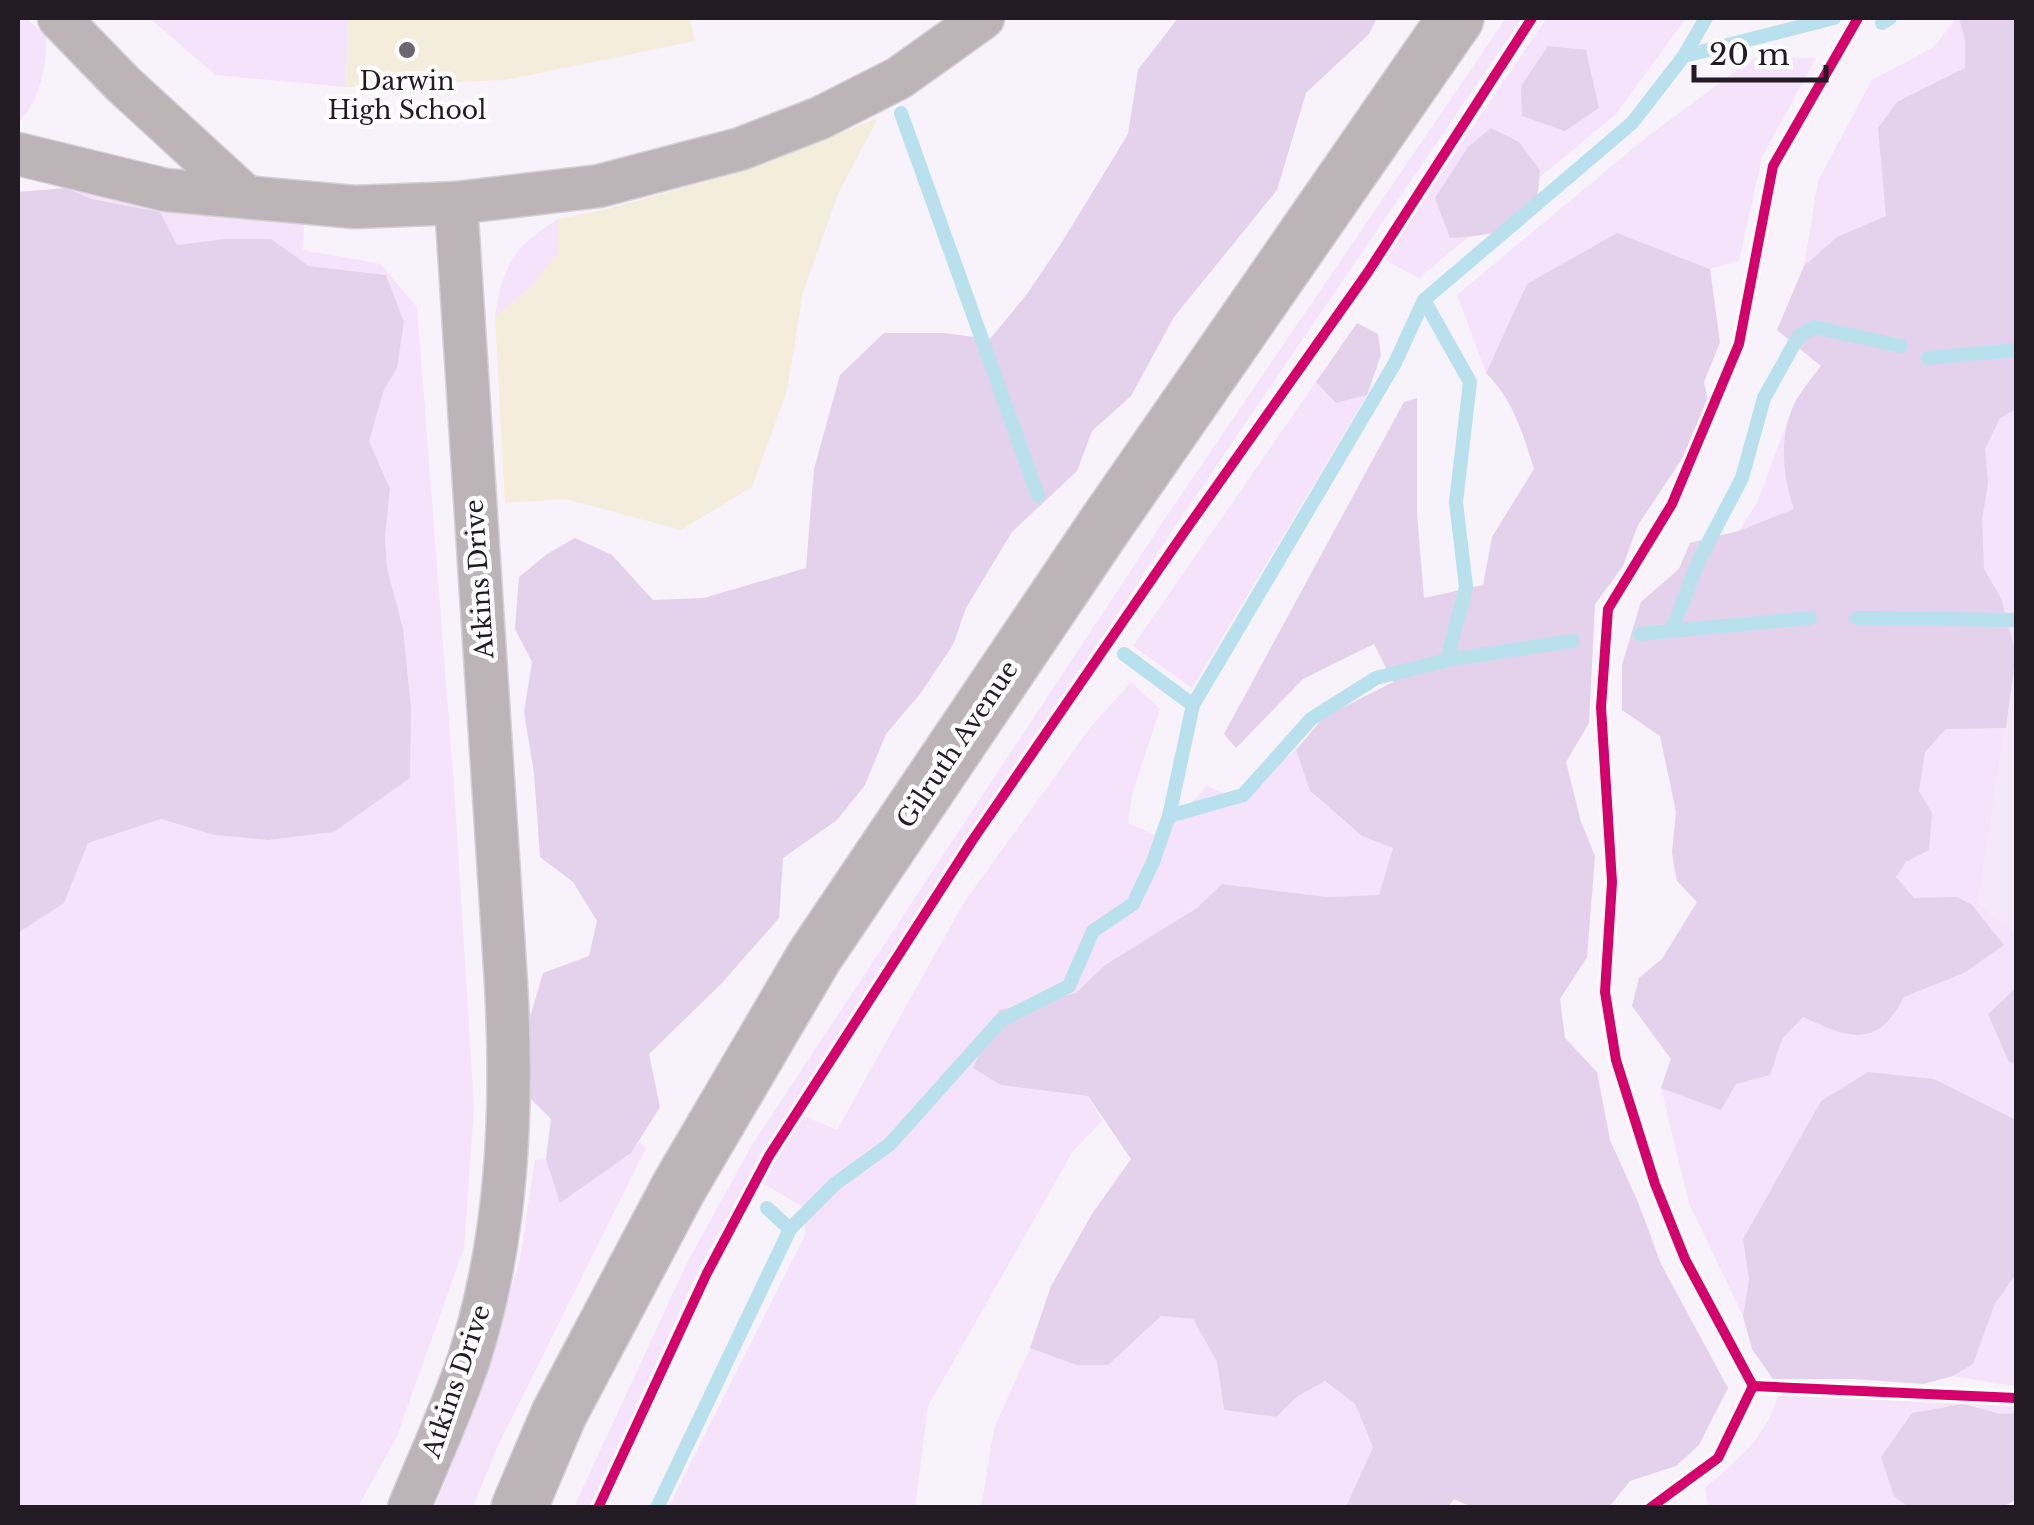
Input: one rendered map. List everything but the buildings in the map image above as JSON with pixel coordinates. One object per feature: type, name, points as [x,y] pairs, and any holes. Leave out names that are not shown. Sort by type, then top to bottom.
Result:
[{"type":"street","points":[[58,18],[245,196]]},
{"type":"street","points":[[18,154],[166,190],[355,207],[456,203],[599,186],[740,149],[820,118],[899,78],[982,18]]},
{"type":"street","name":"Gilruth Avenue","points":[[519,1508],[558,1414],[679,1187],[814,957],[1092,544],[1456,18]]},
{"type":"street","name":"Atkins Drive","points":[[408,1508],[468,1362],[480,1318],[500,1231],[508,1140],[510,1053],[456,203]]},
{"type":"shaded area","points":[[18,18],[26,18],[46,36],[41,82],[32,104],[18,121]]},
{"type":"shaded area","points":[[150,18],[348,18],[346,87],[215,75]]},
{"type":"shaded area","points":[[1178,18],[1377,18],[1369,34],[1306,93],[1277,190],[1174,317],[1131,396],[1092,431],[1077,471],[1012,532],[966,608],[953,645],[920,694],[886,734],[865,785],[837,820],[783,858],[779,918],[722,983],[649,1054],[660,1107],[631,1153],[560,1203],[546,1159],[551,1119],[525,1093],[530,1017],[543,973],[589,956],[597,921],[573,882],[540,857],[534,773],[524,712],[532,662],[515,629],[519,577],[575,538],[612,555],[653,600],[704,598],[806,568],[814,469],[840,375],[884,333],[943,333],[990,339],[1027,294],[1128,134],[1138,70]]},
{"type":"shaded area","points":[[1506,18],[1522,18],[1176,525],[764,1153],[699,1269],[591,1507],[574,1507],[688,1261],[752,1145],[1166,517]]},
{"type":"shaded area","points":[[1547,18],[1686,18],[1616,114],[1419,278],[1383,259]]},
{"type":"shaded area","points":[[1956,18],[2016,18],[2016,653],[1978,903],[2016,934],[2016,1120],[1934,1080],[1868,1072],[1821,1101],[1743,1239],[1749,1280],[1743,1316],[1689,1203],[1661,1088],[1671,1059],[1632,1006],[1639,978],[1664,957],[1697,902],[1684,888],[1673,865],[1675,807],[1660,736],[1622,710],[1622,665],[1641,602],[1679,569],[1690,543],[1739,531],[1758,501],[1795,401],[1821,366],[1777,330],[1804,266],[1818,181],[1872,80],[1934,47]]},
{"type":"shaded area","points":[[1959,18],[2016,18],[2016,409],[2000,418],[1985,449],[1988,483],[1982,520],[1984,569],[2001,598],[2016,653],[2006,728],[1946,729],[1925,752],[1919,791],[1932,813],[1929,850],[1906,862],[1896,877],[1914,898],[1957,897],[1972,905],[2004,945],[1964,973],[1904,997],[1894,1014],[1873,1032],[1848,1034],[1803,1017],[1782,1039],[1770,1075],[1736,1084],[1721,1110],[1661,1088],[1671,1059],[1632,1006],[1639,978],[1662,959],[1697,902],[1677,881],[1672,852],[1676,812],[1660,736],[1622,710],[1622,665],[1641,602],[1679,569],[1690,543],[1739,531],[1794,509],[1785,468],[1787,425],[1797,399],[1821,366],[1777,330],[1804,266],[1837,237],[1886,216],[1878,128],[1897,102],[1965,68],[1965,40]]},
{"type":"shaded area","points":[[1548,46],[1586,50],[1599,108],[1565,131],[1522,116],[1521,86]]},
{"type":"shaded area","points":[[1755,57],[1816,58],[1762,157],[1739,261],[1710,269],[1617,233],[1503,337],[1486,373],[1457,295],[1648,136]]},
{"type":"shaded area","points":[[1491,128],[1519,142],[1540,170],[1535,202],[1520,221],[1509,227],[1450,238],[1435,198],[1468,147]]},
{"type":"shaded area","points":[[66,188],[304,225],[303,250],[380,264],[417,307],[474,1108],[464,1248],[397,1436],[358,1507],[18,1508],[18,933],[64,903],[88,843],[161,819],[214,835],[269,840],[334,832],[403,629],[387,568],[385,537],[390,490],[369,441],[384,390],[397,368],[404,323],[386,275],[309,266],[271,239],[177,245],[159,212],[92,199]]},
{"type":"shaded area","points":[[66,188],[92,199],[160,212],[177,245],[271,239],[309,266],[386,275],[404,322],[397,368],[384,390],[369,441],[390,489],[385,537],[387,568],[403,629],[411,709],[410,778],[334,832],[269,840],[214,835],[161,819],[88,843],[64,903],[18,933],[18,192]]},
{"type":"shaded area","points":[[558,219],[559,252],[531,287],[495,317],[506,271],[513,259]]},
{"type":"shaded area","points":[[1617,233],[1710,269],[1720,342],[1704,382],[1711,415],[1638,525],[1623,566],[1595,604],[1589,723],[1566,762],[1581,822],[1595,856],[1587,957],[1560,999],[1565,1038],[1597,1072],[1610,1140],[1661,1264],[1728,1388],[1699,1445],[1676,1466],[1630,1481],[1609,1507],[1474,1508],[1454,1499],[1448,1507],[1346,1507],[1373,1447],[1355,1404],[1325,1381],[1298,1396],[1276,1417],[1224,1410],[1217,1362],[1193,1319],[1161,1316],[1108,1365],[1076,1365],[1030,1348],[1051,1286],[1092,1214],[1131,1159],[1088,1096],[1001,1085],[973,1068],[999,1010],[1076,993],[1105,965],[1197,908],[1222,884],[1327,897],[1379,895],[1393,848],[1362,836],[1310,791],[1296,750],[1324,717],[1393,682],[1374,644],[1303,679],[1236,748],[1224,734],[1404,402],[1417,398],[1417,514],[1424,598],[1483,585],[1492,537],[1534,469],[1510,406],[1486,373],[1527,284]]},
{"type":"shaded area","points":[[1357,323],[1378,334],[1381,355],[1367,395],[1336,403],[1316,382]]},
{"type":"shaded area","points":[[1316,382],[1336,403],[1367,395],[1192,688],[1133,646]]},
{"type":"shaded area","points":[[2016,653],[2016,934],[1978,903]]},
{"type":"shaded area","points":[[1131,682],[1160,709],[1132,795],[1128,823],[1159,837],[1207,786],[1234,798],[1296,750],[1310,792],[1362,836],[1393,848],[1379,896],[1327,897],[1222,884],[1198,908],[1105,965],[1076,993],[999,1010],[1001,1085],[1088,1096],[1102,1121],[1073,1151],[928,1406],[915,1507],[668,1508],[806,1233],[801,1206],[761,1182],[801,1115],[837,1130],[963,904],[1090,728]]},
{"type":"shaded area","points":[[2016,988],[2016,1064],[2009,1062],[1988,1014]]},
{"type":"shaded area","points":[[1868,1072],[1934,1079],[2016,1120],[2016,1274],[1995,1304],[1973,1364],[1953,1376],[1923,1384],[1773,1379],[1752,1349],[1743,1316],[1749,1280],[1743,1239],[1821,1101]]},
{"type":"shaded area","points":[[639,1142],[646,1148],[498,1445],[473,1507],[435,1508],[486,1372],[520,1259],[535,1160],[546,1159],[560,1202],[631,1153]]},
{"type":"shaded area","points":[[2016,1274],[2016,1386],[1953,1376],[1973,1364],[1995,1304]]},
{"type":"shaded area","points":[[1161,1315],[1193,1319],[1217,1362],[1224,1410],[1276,1417],[1298,1396],[1324,1381],[1355,1404],[1373,1447],[1346,1507],[981,1508],[994,1429],[1030,1348],[1076,1365],[1107,1365]]},
{"type":"shaded area","points":[[1778,1395],[2016,1405],[2016,1413],[2001,1414],[1963,1404],[1894,1496],[1908,1507],[1709,1507],[1705,1488],[1758,1436]]},
{"type":"shaded area","points":[[1963,1404],[2001,1414],[2016,1413],[2016,1500],[2002,1507],[1908,1507],[1894,1496],[1881,1457],[1912,1413]]},
{"type":"sand","points":[[348,18],[690,18],[695,41],[505,80],[346,87]]},
{"type":"sand","points":[[878,118],[839,192],[803,292],[787,391],[752,487],[681,530],[566,499],[505,503],[495,317],[531,287],[558,252],[558,219],[750,169]]},
{"type":"waterway","points":[[790,1229],[835,1184],[890,1144],[1000,1021],[1069,986],[1093,931],[1133,904],[1169,816],[1193,705],[1395,363],[1424,300],[1632,123],[1684,56],[1706,18]]},
{"type":"waterway","points":[[1684,56],[1834,18]]},
{"type":"waterway","points":[[1882,23],[1890,18]]},
{"type":"waterway","points":[[901,113],[1038,496]]},
{"type":"waterway","points":[[1169,816],[1243,795],[1311,719],[1376,678],[1447,660],[1466,587],[1456,502],[1470,382],[1424,300]]},
{"type":"waterway","points":[[1672,630],[1698,562],[1742,478],[1764,398],[1798,337],[1814,327],[1901,346]]},
{"type":"waterway","points":[[1928,358],[2016,350]]},
{"type":"waterway","points":[[1640,634],[1810,618]]},
{"type":"waterway","points":[[1857,618],[2016,620]]},
{"type":"waterway","points":[[1447,660],[1573,641]]},
{"type":"waterway","points":[[1124,654],[1193,705]]},
{"type":"waterway","points":[[657,1508],[790,1229],[767,1208]]},
{"type":"cycle path","points":[[598,1508],[707,1273],[769,1156],[972,841],[1368,272],[1532,18]]},
{"type":"cycle path","points":[[1753,1386],[1685,1259],[1655,1184],[1616,1060],[1605,992],[1612,882],[1601,707],[1608,609],[1672,504],[1739,344],[1773,166],[1858,18]]},
{"type":"cycle path","points":[[1753,1386],[2016,1398]]},
{"type":"cycle path","points":[[1650,1508],[1718,1458],[1753,1386]]},
{"type":"place","name":"Darwin High School","points":[[407,50]]}]
